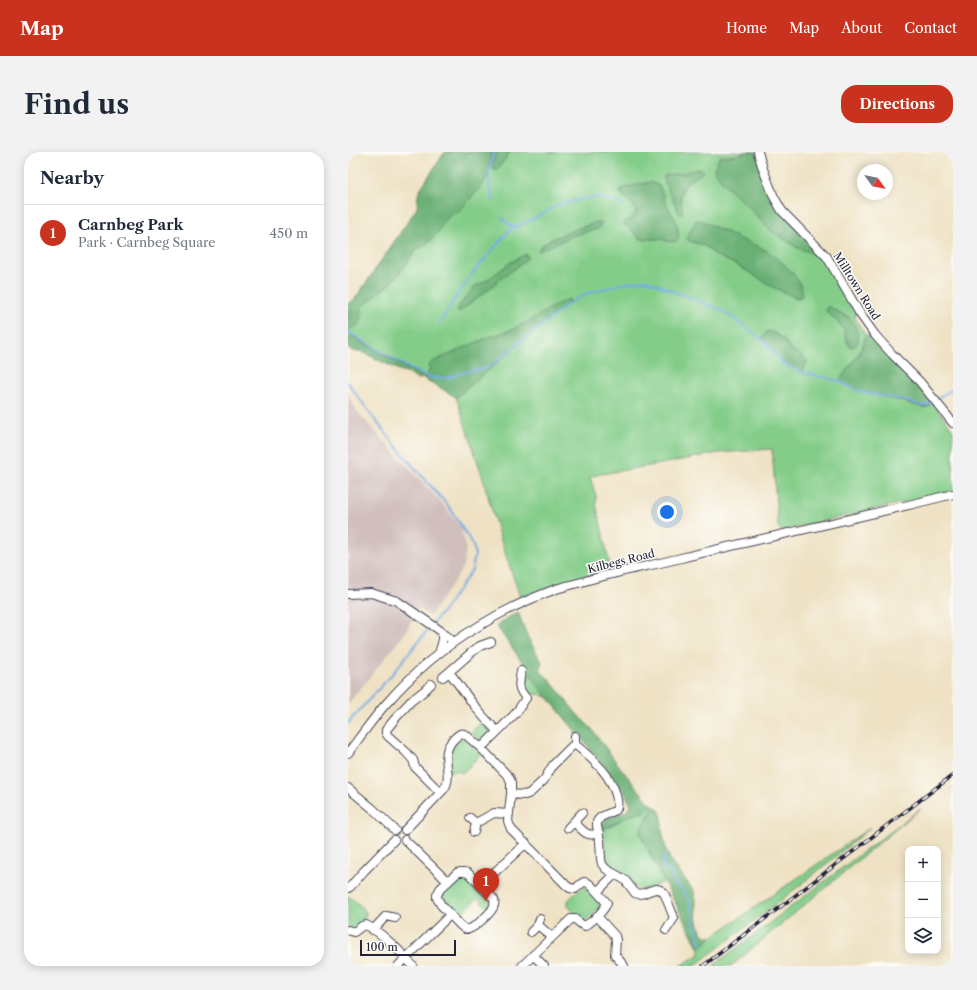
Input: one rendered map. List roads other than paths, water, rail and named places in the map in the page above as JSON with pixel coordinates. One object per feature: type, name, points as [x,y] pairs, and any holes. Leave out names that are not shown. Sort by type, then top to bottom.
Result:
[{"type":"street","name":"Milltown Road","points":[[758,152],[774,197],[782,211],[827,257],[860,314],[875,335],[920,382],[953,423]]},
{"type":"street","name":"Kilbegs Road","points":[[348,753],[384,706],[410,678],[454,642],[478,626],[514,606],[557,589],[615,573],[953,494]]},
{"type":"street","points":[[348,594],[371,593],[397,601],[454,642]]},
{"type":"street","points":[[439,654],[442,644],[440,631]]},
{"type":"street","points":[[492,642],[480,646],[446,675],[467,694],[485,719],[498,731]]},
{"type":"street","points":[[481,748],[529,698],[520,692],[519,687],[521,671]]},
{"type":"street","points":[[431,684],[398,714],[386,730],[386,734],[406,752],[413,760],[415,767],[440,792]]},
{"type":"street","points":[[405,830],[445,787],[447,782],[446,755],[448,746],[460,734],[466,735],[481,748],[509,777],[512,794],[508,821],[512,829],[570,888],[575,889],[585,882],[590,885],[607,903],[605,907],[585,926],[575,919],[571,920],[522,966]]},
{"type":"street","points":[[575,736],[575,745],[608,776],[616,795],[618,806],[616,810],[598,820],[597,826],[602,864],[606,869],[622,877],[636,893],[642,894],[660,889],[666,895],[674,918],[666,930]]},
{"type":"street","points":[[512,794],[525,795],[530,793],[544,780],[553,765],[572,746],[575,745]]},
{"type":"street","points":[[348,788],[395,830]]},
{"type":"street","points":[[474,832],[473,820],[494,813],[509,814]]},
{"type":"street","points":[[582,813],[571,825],[588,834],[593,835],[599,833]]},
{"type":"street","points":[[395,830],[403,828],[405,830]]},
{"type":"street","points":[[348,888],[394,840],[393,836],[395,830]]},
{"type":"street","points":[[405,830],[407,834],[405,840]]},
{"type":"street","points":[[394,840],[401,842],[405,840]]},
{"type":"street","points":[[405,840],[448,882]]},
{"type":"street","points":[[481,885],[526,843]]},
{"type":"street","points":[[464,872],[470,875],[481,885],[493,899],[495,904],[493,909],[471,929],[463,927],[450,915],[436,898],[440,889],[457,874],[464,872]]},
{"type":"street","points":[[597,892],[615,874]]},
{"type":"street","points":[[373,930],[386,912],[395,918]]},
{"type":"street","points":[[398,966],[450,915]]},
{"type":"street","points":[[596,916],[615,936],[615,955],[624,966]]},
{"type":"street","points":[[531,932],[539,922],[552,937]]},
{"type":"street","points":[[348,930],[354,932],[366,925],[392,944],[413,966]]},
{"type":"street","points":[[533,955],[544,966]]},
{"type":"waterway","points":[[494,152],[489,171],[489,183],[491,195],[494,201]]},
{"type":"waterway","points":[[502,217],[510,225],[515,227],[537,217],[557,205],[587,198],[597,197],[625,205]]},
{"type":"waterway","points":[[439,324],[459,292],[477,268],[513,226]]},
{"type":"waterway","points":[[348,332],[411,369],[431,378],[448,378],[464,372],[484,369],[492,365],[568,304],[585,294],[621,284],[646,280],[721,310],[762,339],[782,363],[801,372],[839,381],[856,390],[869,394],[900,399],[923,406],[930,402]]},
{"type":"waterway","points":[[348,383],[375,420],[449,507],[473,545],[475,555],[472,570],[445,609],[433,623]]},
{"type":"waterway","points":[[938,398],[953,389]]},
{"type":"waterway","points":[[348,723],[393,673],[430,627]]},
{"type":"waterway","points":[[664,855],[662,865],[665,869],[670,871],[675,883],[689,899],[693,918],[702,945]]},
{"type":"railway","points":[[703,966],[953,775]]},
{"type":"place","name":"Carnbeg Park","points":[[486,901]]}]
